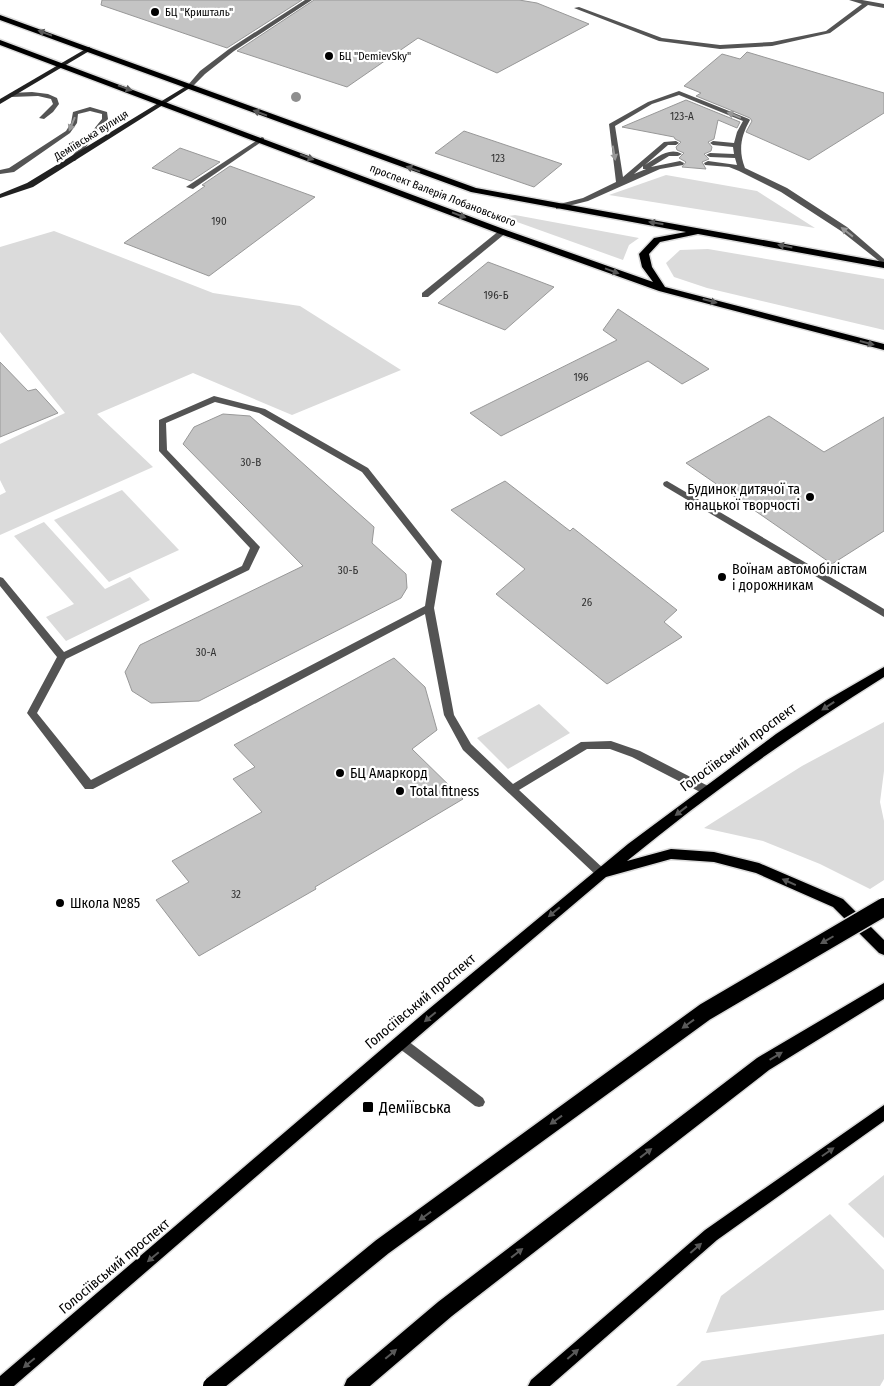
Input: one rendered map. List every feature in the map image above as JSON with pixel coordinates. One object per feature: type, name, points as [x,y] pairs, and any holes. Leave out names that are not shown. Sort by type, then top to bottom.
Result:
[{"type":"highway","points":[[212,1386],[382,1247],[705,1012],[884,907]]},
{"type":"highway","points":[[354,1386],[445,1309],[762,1064],[884,990]]},
{"type":"main road","name":"проспект Валерія Лобановського","points":[[0,17],[474,190],[559,207],[884,264]]},
{"type":"main road","name":"проспект Валерія Лобановського","points":[[0,42],[262,139],[503,232],[662,289],[884,347]]},
{"type":"main road","points":[[662,289],[647,267],[644,254],[657,240],[704,231]]},
{"type":"main road","name":"Голосіївський проспект","points":[[1,1386],[182,1232],[400,1042],[600,874],[708,791],[817,713],[884,671]]},
{"type":"main road","points":[[869,680],[884,679]]},
{"type":"main road","points":[[600,874],[671,854],[714,856],[759,868],[838,903],[884,949]]},
{"type":"main road","points":[[536,1386],[711,1235],[884,1112]]},
{"type":"street","points":[[0,102],[89,49]]},
{"type":"street","name":"Деміївська вулиця","points":[[0,196],[30,185],[190,86]]},
{"type":"street","points":[[0,189],[30,185]]},
{"type":"lane","points":[[190,86],[201,73],[223,57],[309,0]]},
{"type":"lane","points":[[852,0],[884,6]]},
{"type":"lane","points":[[577,8],[661,40],[720,46],[772,44],[828,32],[866,4]]},
{"type":"lane","points":[[11,95],[32,93],[44,94],[54,98],[56,104],[52,111],[42,118]]},
{"type":"lane","points":[[620,183],[611,126],[650,103],[679,93],[747,120],[740,132],[736,156],[742,169]]},
{"type":"lane","points":[[0,172],[11,170],[68,132],[74,123],[75,114],[83,109],[106,112],[105,119],[73,160]]},
{"type":"lane","points":[[190,187],[262,139]]},
{"type":"lane","points":[[620,183],[666,143],[676,143]]},
{"type":"lane","points":[[713,144],[738,145]]},
{"type":"lane","points":[[620,183],[668,154],[678,154]]},
{"type":"lane","points":[[710,155],[736,156]]},
{"type":"lane","points":[[559,207],[588,198],[671,163],[680,163]]},
{"type":"lane","points":[[708,163],[730,165],[742,169],[784,190],[844,229],[884,264]]},
{"type":"lane","points":[[425,295],[503,232]]},
{"type":"lane","points":[[429,608],[89,786],[32,712],[62,657],[246,568],[255,547],[163,451],[162,422],[214,399],[262,411],[365,470],[436,561],[429,608],[449,715],[467,747],[600,874]]},
{"type":"lane","points":[[667,484],[884,614]]},
{"type":"lane","points":[[0,580],[62,657]]},
{"type":"lane","points":[[512,789],[585,744],[611,745],[636,754],[708,791]]},
{"type":"lane","points":[[400,1042],[479,1102]]},
{"type":"shaded area","points":[[666,175],[757,191],[815,228],[609,195]]},
{"type":"shaded area","points":[[515,215],[639,238],[629,245],[623,260],[506,218],[507,216]]},
{"type":"shaded area","points":[[54,231],[213,293],[300,306],[401,370],[292,415],[193,373],[97,414],[153,467],[0,535],[0,495],[6,492],[0,480],[0,444],[65,413],[0,332],[0,247]]},
{"type":"shaded area","points":[[708,249],[884,279],[884,330],[707,288],[674,277],[666,263],[680,250]]},
{"type":"shaded area","points":[[122,490],[179,550],[109,582],[54,520]]},
{"type":"shaded area","points":[[44,522],[105,589],[130,577],[150,600],[66,641],[46,617],[74,604],[14,536]]},
{"type":"shaded area","points":[[539,704],[570,733],[508,769],[477,738]]},
{"type":"shaded area","points":[[884,722],[884,771],[880,802],[884,821],[884,880],[870,889],[820,864],[763,841],[704,828],[802,766]]},
{"type":"shaded area","points":[[884,1175],[884,1238],[848,1204]]},
{"type":"shaded area","points":[[830,1214],[884,1270],[884,1310],[706,1333],[721,1296]]},
{"type":"shaded area","points":[[884,1334],[884,1379],[880,1386],[676,1386],[702,1361]]},
{"type":"building","points":[[102,0],[302,0],[227,48],[101,5]]},
{"type":"building","points":[[314,0],[519,0],[537,3],[589,24],[497,73],[418,38],[347,87],[237,51]]},
{"type":"building","points":[[747,52],[884,93],[884,113],[809,160],[746,132],[752,121],[750,118],[696,96],[701,93],[684,86],[722,54],[740,59]]},
{"type":"building","points":[[686,100],[740,122],[737,128],[718,120],[714,139],[708,142],[712,147],[711,151],[704,154],[709,159],[702,162],[706,169],[682,167],[686,162],[679,158],[684,153],[677,150],[676,147],[681,142],[674,137],[622,127]]},
{"type":"building","points":[[464,131],[562,164],[534,187],[435,153]]},
{"type":"building","points":[[180,148],[220,162],[191,181],[152,168]]},
{"type":"building","points":[[230,166],[315,197],[209,276],[124,243],[205,186],[202,185]]},
{"type":"building","points":[[488,262],[554,287],[505,330],[438,303]]},
{"type":"building","points":[[618,309],[709,369],[682,384],[648,361],[501,436],[470,413],[617,340],[603,330]]},
{"type":"building","points":[[0,362],[28,391],[36,389],[58,413],[0,437]]},
{"type":"building","points":[[223,414],[250,416],[374,527],[372,543],[406,574],[407,588],[401,598],[199,701],[151,703],[132,691],[125,672],[140,645],[303,566],[183,444],[194,427]]},
{"type":"building","name":"Будинок дитячої та юнацької творчості","points":[[769,416],[824,452],[884,417],[884,531],[832,564],[686,463]]},
{"type":"building","points":[[505,481],[570,531],[573,528],[677,610],[664,622],[682,637],[607,684],[496,594],[525,569],[451,510]]},
{"type":"building","name":"БЦ Амаркорд","points":[[394,658],[425,687],[437,730],[412,749],[463,799],[315,887],[316,889],[199,956],[156,900],[189,882],[172,861],[262,812],[233,779],[255,767],[234,745]]},
{"type":"place","name":"БЦ \"Кришталь\"","points":[[155,12]]},
{"type":"place","name":"БЦ \"DemievSky\"","points":[[329,56]]},
{"type":"place","name":"Будинок дитячої та юнацької творчості","points":[[810,497]]},
{"type":"place","name":"Воїнам автомобілістам і дорожникам","points":[[722,577]]},
{"type":"place","name":"БЦ Амаркорд","points":[[340,773]]},
{"type":"place","name":"Total fitness","points":[[400,791]]},
{"type":"place","name":"Школа №85","points":[[60,903]]},
{"type":"place","name":"Деміївська","points":[[368,1107]]}]
